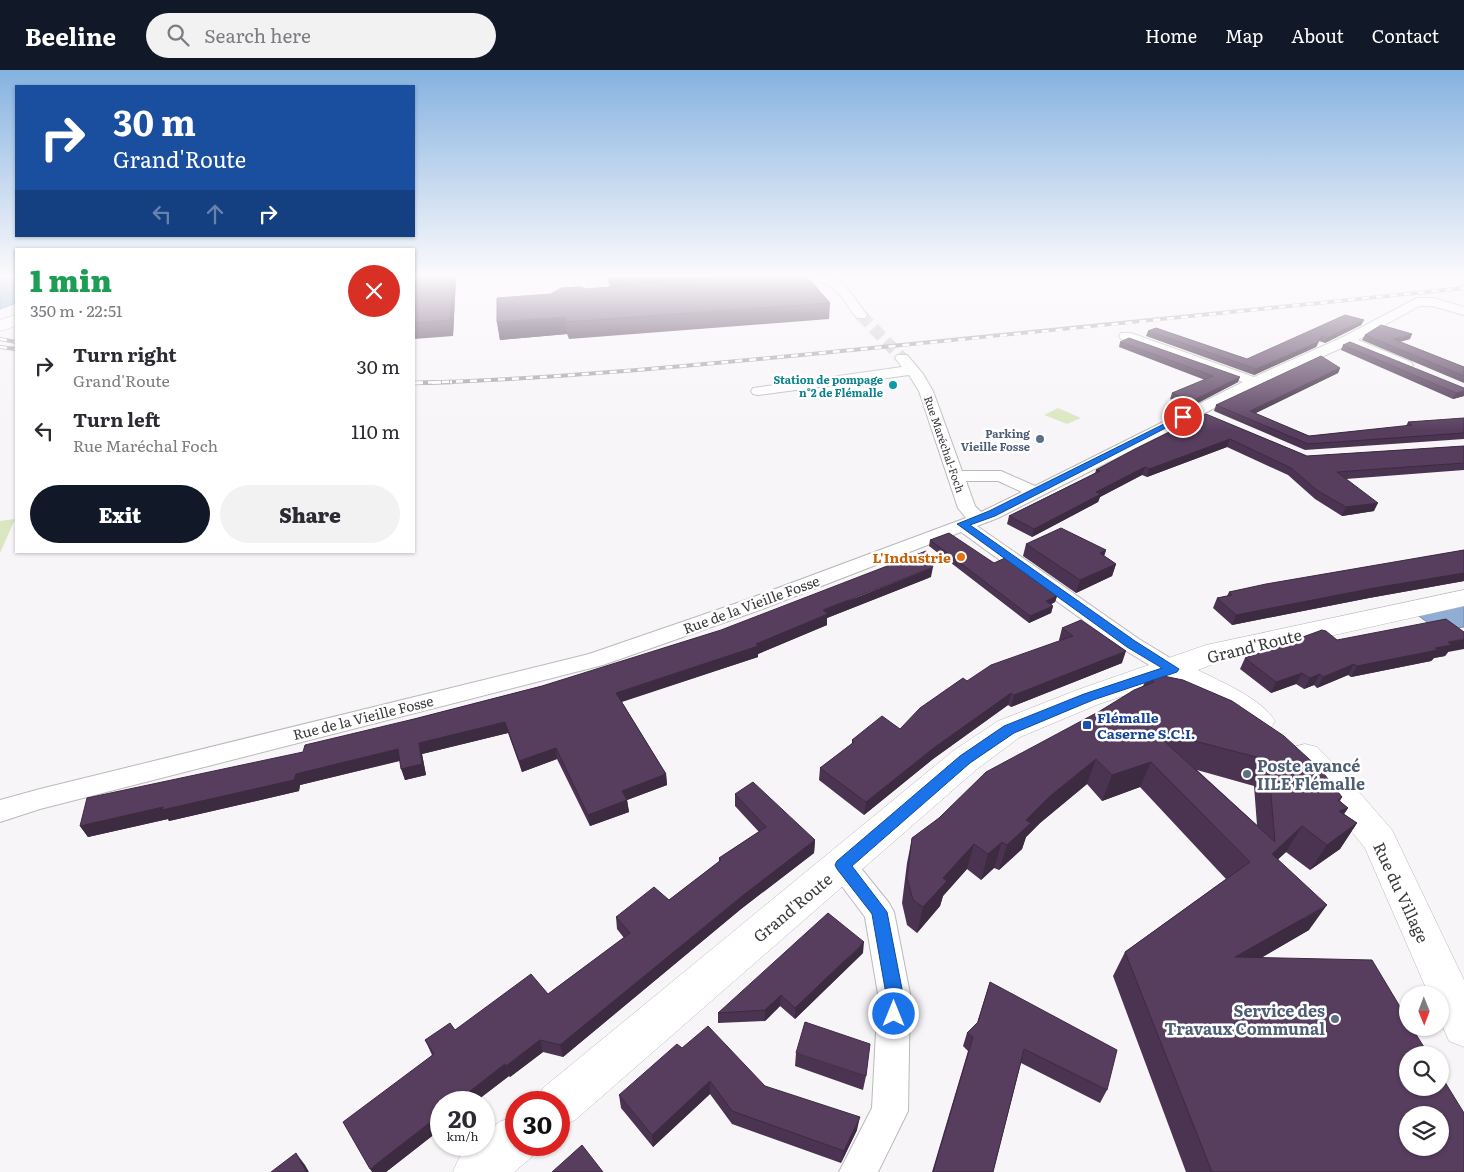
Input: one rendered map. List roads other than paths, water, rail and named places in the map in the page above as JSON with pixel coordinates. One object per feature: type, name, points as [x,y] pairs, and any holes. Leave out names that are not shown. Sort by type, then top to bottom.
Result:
[{"type":"street","name":"Rue de la Vieille Fosse","points":[[0,812],[60,794],[595,660],[750,606],[992,514],[1035,492],[1205,415],[1255,382],[1348,340],[1369,328]]},
{"type":"street","points":[[1126,336],[1255,382]]},
{"type":"street","points":[[1348,340],[1420,371]]},
{"type":"street","name":"Rue Maréchal-Foch","points":[[758,391],[907,364],[926,391],[967,508],[970,522]]},
{"type":"street","points":[[956,476],[1000,476],[1035,492]]},
{"type":"street","points":[[970,522],[1131,644],[1172,669]]},
{"type":"street","name":"Grand'Route","points":[[570,1095],[965,760],[1009,729],[1088,697],[1216,652],[1464,598]]},
{"type":"street","name":"Rue du Village","points":[[1172,669],[1227,698],[1298,750],[1333,785],[1379,840],[1464,1026]]},
{"type":"street","points":[[842,865],[879,912],[894,994],[890,1111],[858,1172]]},
{"type":"street","points":[[477,1172],[505,1148]]},
{"type":"water","points":[[1464,605],[1464,627],[1438,630],[1416,614]]},
{"type":"tunnel","points":[[874,328],[902,358]]},
{"type":"railway","points":[[415,383],[524,378],[688,366],[1069,328]]},
{"type":"railway","points":[[0,339],[15,342]]},
{"type":"railway","points":[[0,347],[15,349]]},
{"type":"railway","points":[[415,383],[452,382]]},
{"type":"place","name":"Station de pompage n°2 de Flémalle","points":[[893,385]]},
{"type":"place","name":"Parking Vieille Fosse","points":[[1040,439]]},
{"type":"place","name":"L'Industrie","points":[[961,557]]},
{"type":"place","name":"Flémalle Caserne S.C.I.","points":[[1087,725]]},
{"type":"place","name":"Poste avancé IILE Flémalle","points":[[1247,774]]},
{"type":"place","name":"Service des Travaux Communal","points":[[1335,1019]]}]
